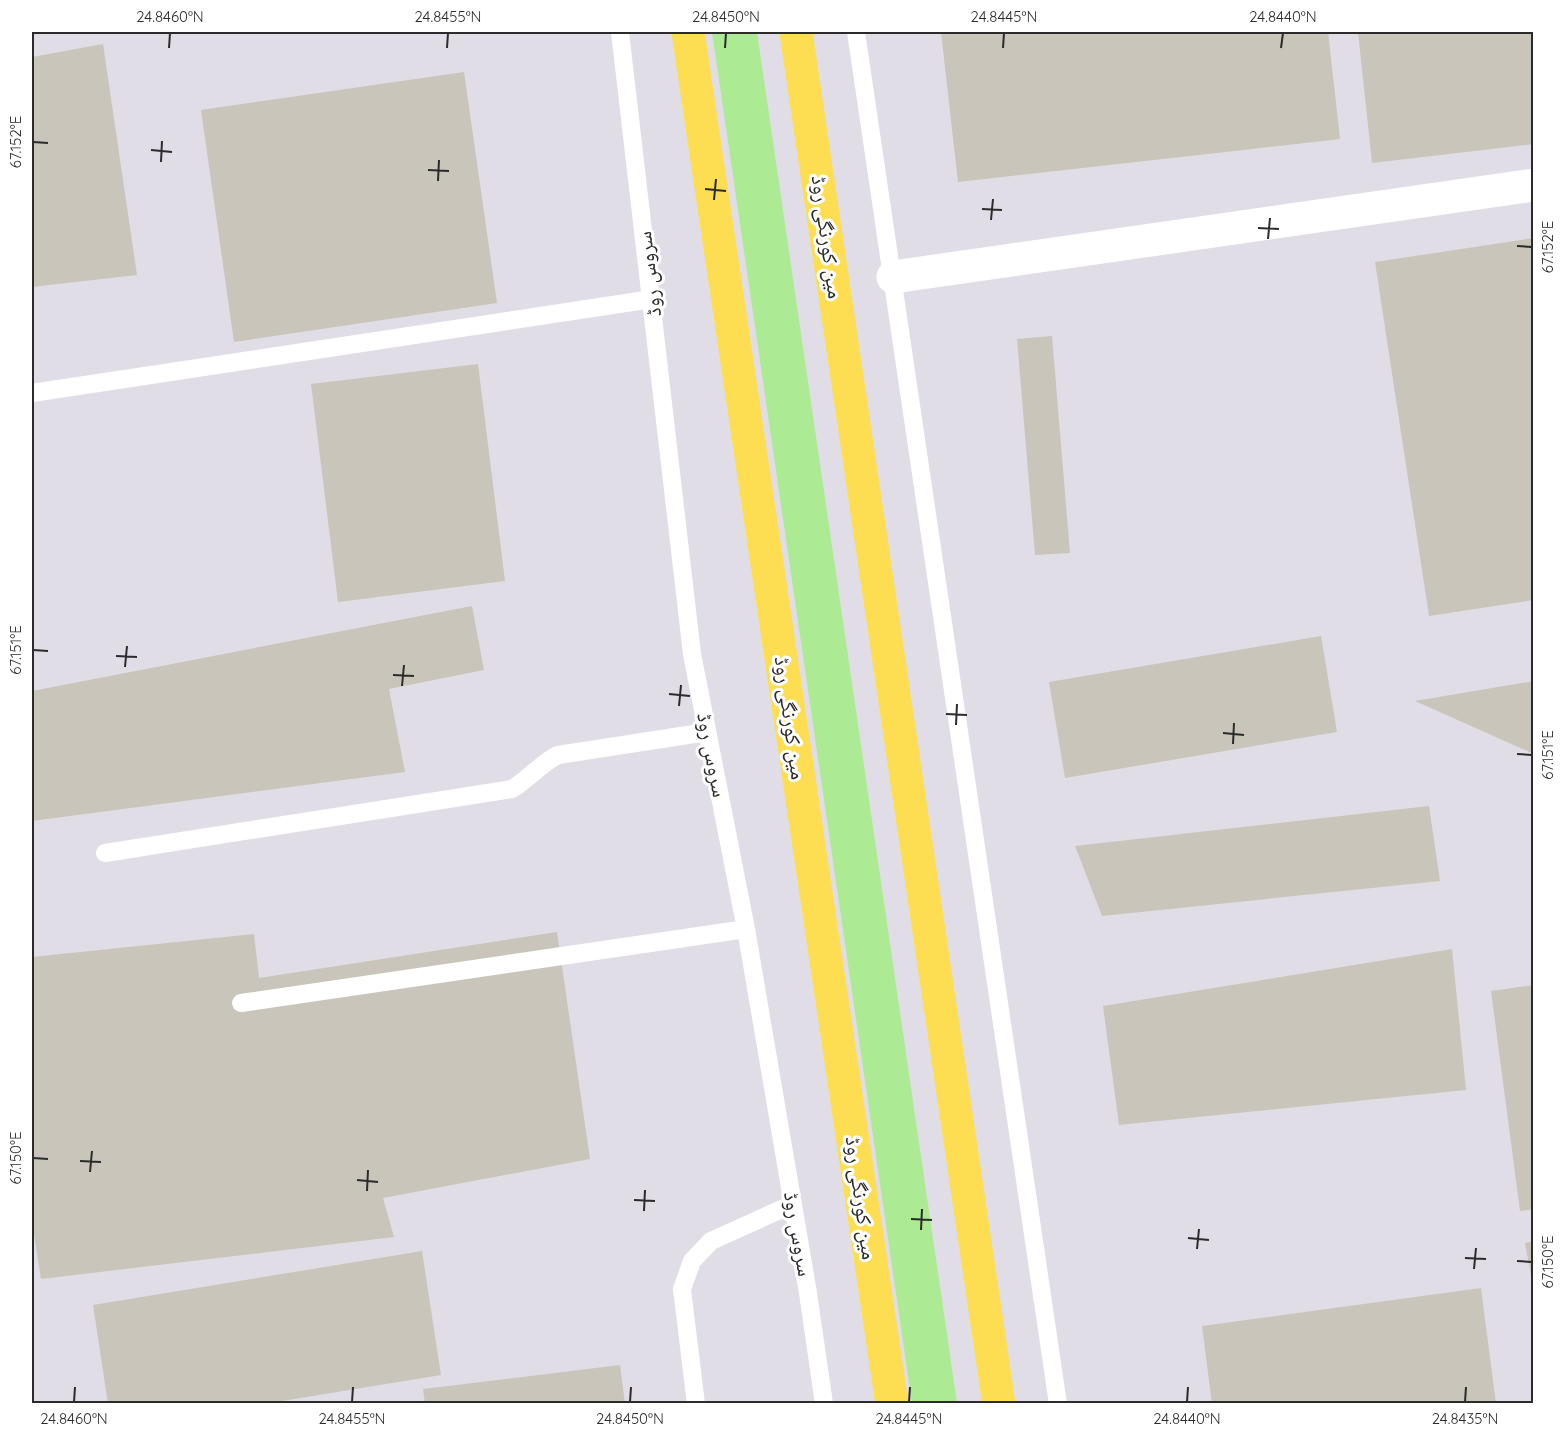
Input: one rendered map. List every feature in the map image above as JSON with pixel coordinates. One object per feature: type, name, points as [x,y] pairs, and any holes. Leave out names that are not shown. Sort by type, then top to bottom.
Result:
[{"type":"main road","name":"مین کورنگی روڈ","points":[[688,32],[892,1404]]},
{"type":"main road","name":"مین کورنگی روڈ","points":[[796,32],[999,1404]]},
{"type":"street","points":[[893,277],[1533,185]]},
{"type":"lane","name":"سروس روڈ","points":[[620,32],[692,654],[746,929],[793,1204],[824,1404]]},
{"type":"lane","points":[[856,32],[1058,1404]]},
{"type":"lane","points":[[32,393],[652,299]]},
{"type":"lane","points":[[105,853],[512,789],[526,781],[550,759],[558,755],[707,732]]},
{"type":"lane","points":[[241,1002],[746,929]]},
{"type":"lane","points":[[696,1404],[682,1289],[692,1262],[711,1241],[793,1204]]},
{"type":"shaded area","points":[[32,32],[1533,32],[1533,1403],[32,1403]]},
{"type":"green space","points":[[712,32],[757,32],[957,1403],[912,1403]]},
{"type":"building","points":[[941,32],[1328,32],[1340,139],[958,182]]},
{"type":"building","points":[[1358,32],[1534,32],[1534,144],[1372,163]]},
{"type":"building","points":[[103,44],[137,275],[32,287],[32,57]]},
{"type":"building","points":[[464,72],[497,303],[234,342],[201,110]]},
{"type":"building","points":[[1534,238],[1534,600],[1429,616],[1375,262]]},
{"type":"building","points":[[1052,336],[1070,553],[1035,555],[1017,339]]},
{"type":"building","points":[[478,364],[505,581],[338,602],[311,384]]},
{"type":"building","points":[[472,606],[484,670],[389,689],[405,772],[32,821],[32,691]]},
{"type":"building","points":[[1321,636],[1337,732],[1065,778],[1049,682]]},
{"type":"building","points":[[1534,681],[1534,754],[1415,701]]},
{"type":"building","points":[[1429,806],[1440,881],[1102,916],[1075,846]]},
{"type":"building","points":[[557,932],[590,1159],[383,1198],[394,1237],[41,1279],[32,1222],[32,957],[254,934],[259,978]]},
{"type":"building","points":[[1452,949],[1466,1090],[1119,1125],[1103,1006]]},
{"type":"building","points":[[1534,985],[1534,1209],[1520,1211],[1491,991]]},
{"type":"building","points":[[1534,1241],[1534,1281],[1532,1281],[1525,1243]]},
{"type":"building","points":[[422,1251],[441,1375],[264,1404],[108,1404],[93,1305]]},
{"type":"building","points":[[1481,1288],[1496,1404],[1212,1404],[1202,1326]]},
{"type":"building","points":[[620,1365],[625,1404],[425,1404],[423,1389]]}]
